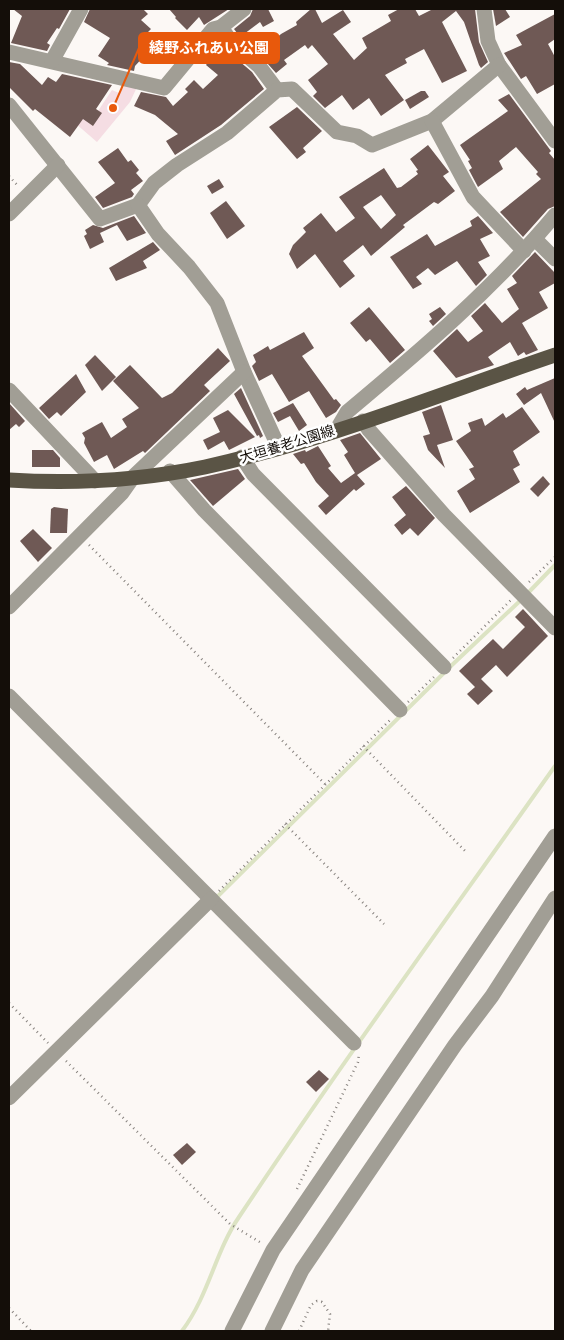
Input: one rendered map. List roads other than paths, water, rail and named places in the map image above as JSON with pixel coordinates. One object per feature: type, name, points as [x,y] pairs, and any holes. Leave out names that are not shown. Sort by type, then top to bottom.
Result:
[{"type":"main road","name":"大垣養老公園線","points":[[9,480],[52,482],[95,480],[203,467],[280,448],[555,355]]},
{"type":"street","points":[[52,60],[81,9]]},
{"type":"street","points":[[9,52],[52,60],[109,76],[164,88],[213,29],[221,27],[244,9]]},
{"type":"street","points":[[484,9],[488,41],[499,65],[555,141]]},
{"type":"street","points":[[221,27],[231,42],[259,66],[277,90]]},
{"type":"street","points":[[9,105],[100,219],[138,205],[154,183],[177,165],[227,133],[277,90],[292,89],[338,132],[357,136],[372,145],[432,121],[499,65]]},
{"type":"street","points":[[432,121],[473,197],[524,251]]},
{"type":"street","points":[[9,214],[58,165]]},
{"type":"street","points":[[138,205],[158,234],[217,303],[244,372],[280,448]]},
{"type":"street","points":[[337,429],[347,412],[446,328],[524,251],[555,215]]},
{"type":"street","points":[[535,239],[555,259]]},
{"type":"street","points":[[9,607],[122,493],[134,476],[244,372]]},
{"type":"street","points":[[9,390],[95,480]]},
{"type":"street","points":[[363,420],[369,430],[444,514],[555,628]]},
{"type":"street","points":[[242,458],[253,474],[444,667]]},
{"type":"street","points":[[170,471],[204,510],[400,710]]},
{"type":"street","points":[[9,696],[354,1044]]},
{"type":"street","points":[[232,1331],[273,1250],[555,836]]},
{"type":"street","points":[[272,1331],[302,1270],[455,1045],[492,996],[555,898]]},
{"type":"street","points":[[9,1098],[211,899]]},
{"type":"waterway","points":[[527,594],[555,565]]},
{"type":"waterway","points":[[216,898],[452,665],[522,599]]},
{"type":"waterway","points":[[182,1331],[199,1303],[224,1245],[239,1217],[356,1047],[555,766]]},
{"type":"place","name":"綾野ふれあい公園","points":[[113,108]]}]
